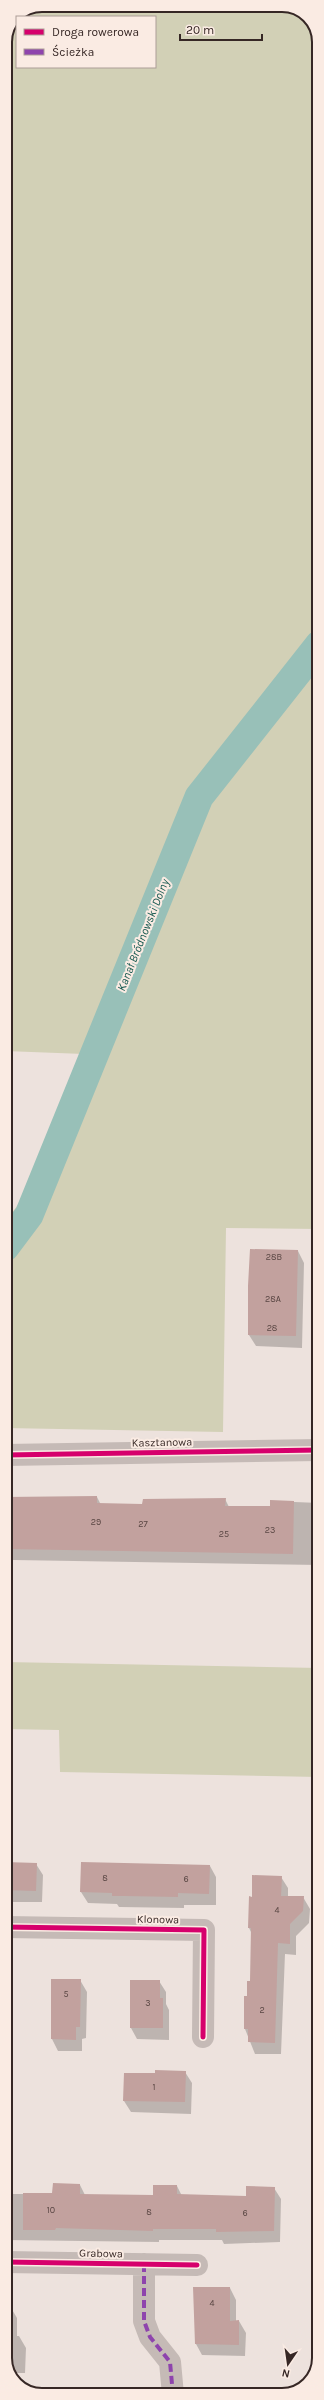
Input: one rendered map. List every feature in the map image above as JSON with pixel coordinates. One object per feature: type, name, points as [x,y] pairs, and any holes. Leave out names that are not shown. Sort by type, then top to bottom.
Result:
[{"type":"street","name":"Kasztanowa","points":[[12,1455],[312,1450]]},
{"type":"street","name":"Klonowa","points":[[12,1926],[204,1930],[203,2037]]},
{"type":"street","name":"Grabowa","points":[[12,2262],[197,2265]]},
{"type":"street","points":[[144,2264],[144,2321],[150,2337],[170,2362],[172,2388]]},
{"type":"shaded area","points":[[42,12],[284,12],[293,14],[302,19],[308,27],[312,38],[312,1229],[226,1228],[223,1432],[12,1428],[12,1213],[33,1185],[84,1054],[12,1051],[13,36],[16,27],[16,68],[156,68],[156,16],[27,16]]},
{"type":"shaded area","points":[[12,1662],[312,1668],[312,1777],[60,1772],[59,1730],[12,1729]]},
{"type":"building","points":[[250,1249],[298,1250],[296,1336],[248,1335]]},
{"type":"building","points":[[97,1496],[97,1503],[142,1504],[143,1499],[226,1498],[225,1506],[270,1506],[270,1500],[294,1501],[293,1554],[12,1549],[12,1497]]},
{"type":"building","points":[[12,1862],[37,1863],[36,1891],[12,1890]]},
{"type":"building","points":[[81,1862],[210,1865],[209,1894],[178,1893],[178,1897],[112,1896],[112,1893],[80,1892]]},
{"type":"building","points":[[252,1875],[282,1876],[281,1896],[304,1896],[303,1911],[290,1924],[290,1944],[278,1943],[275,2043],[248,2042],[248,2029],[244,2029],[244,1996],[247,1996],[247,1981],[250,1981],[251,1928],[248,1928],[249,1896],[252,1897]]},
{"type":"building","points":[[51,1979],[81,1979],[80,2027],[76,2027],[76,2040],[51,2039]]},
{"type":"building","points":[[130,1980],[160,1980],[160,1998],[163,1998],[163,2028],[130,2028]]},
{"type":"building","points":[[155,2070],[186,2071],[185,2102],[123,2101],[124,2073],[155,2073]]},
{"type":"building","points":[[53,2183],[80,2184],[80,2194],[153,2195],[153,2185],[177,2185],[177,2194],[246,2196],[246,2186],[275,2187],[274,2231],[216,2232],[216,2229],[153,2229],[153,2231],[56,2228],[55,2230],[23,2230],[23,2193],[52,2193]]},
{"type":"building","points":[[193,2287],[230,2287],[230,2321],[239,2320],[239,2345],[195,2344]]},
{"type":"waterway","name":"Kanał Bródnowski Dolny","points":[[12,1238],[29,1215],[199,797],[312,654]]},
{"type":"marked path","points":[[144,2264],[144,2321],[150,2337],[170,2362],[172,2388]]},
{"type":"cycle path","points":[[12,1455],[312,1450]]},
{"type":"cycle path","points":[[12,1927],[204,1930],[203,2037]]},
{"type":"cycle path","points":[[12,2262],[197,2265]]}]
